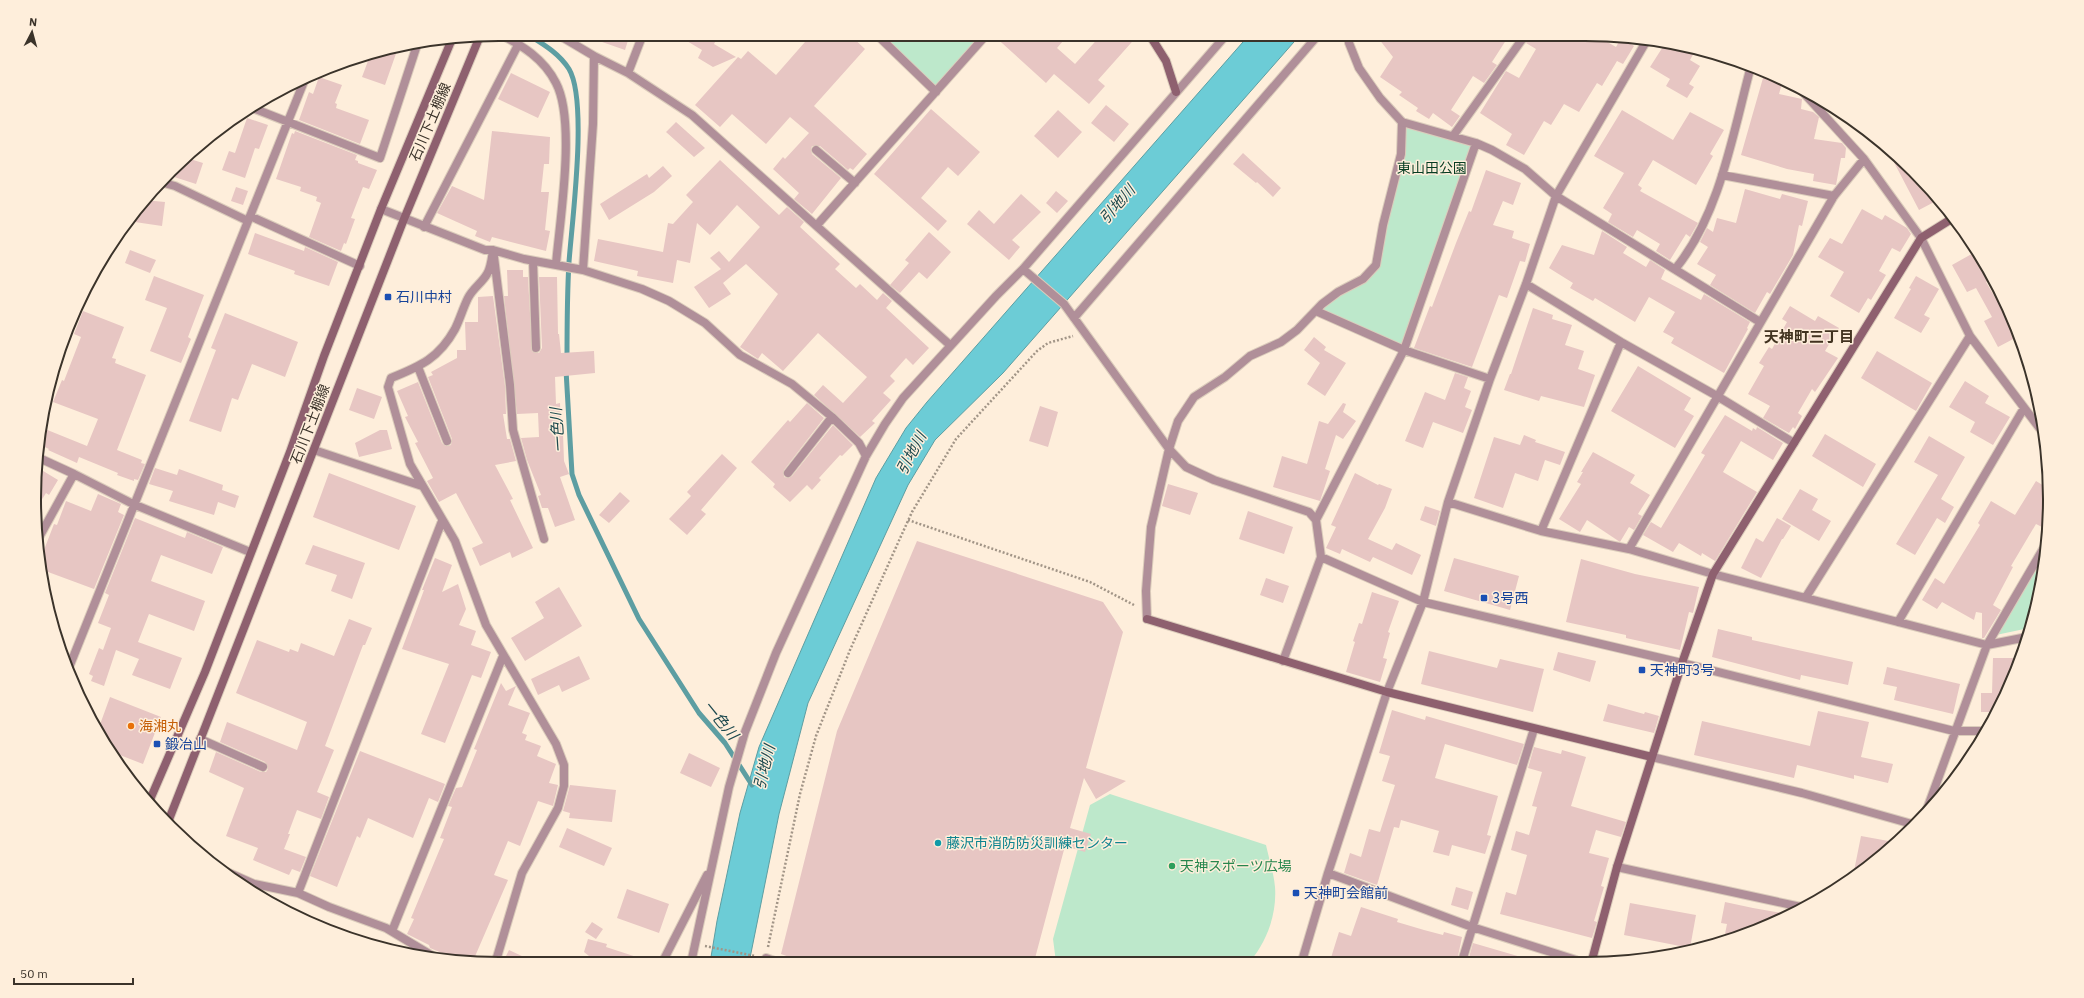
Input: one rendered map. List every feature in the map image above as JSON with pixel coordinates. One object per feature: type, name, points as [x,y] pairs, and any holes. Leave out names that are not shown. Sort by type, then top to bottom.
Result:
[{"type":"street","points":[[512,41],[534,54],[545,66],[556,83],[564,104],[566,130],[556,264]]},
{"type":"street","points":[[568,41],[628,73],[692,115],[950,345]]},
{"type":"street","points":[[628,73],[640,41]]},
{"type":"street","points":[[883,41],[936,92]]},
{"type":"street","points":[[817,225],[981,41]]},
{"type":"street","points":[[1153,41],[1166,61],[1176,92]]},
{"type":"street","points":[[692,957],[711,867],[740,749],[773,660],[866,456],[885,424],[904,398],[950,345],[1024,269],[1221,41]]},
{"type":"street","points":[[1074,318],[1313,41]]},
{"type":"street","points":[[1349,41],[1359,68],[1380,98],[1402,122],[1476,143],[1525,168],[1556,196],[1676,268],[1760,322]]},
{"type":"street","points":[[1453,136],[1521,41]]},
{"type":"street","name":"石川下土棚線","points":[[170,817],[404,219],[478,42]]},
{"type":"street","name":"石川下土棚線","points":[[151,796],[205,672],[381,209],[450,44]]},
{"type":"street","points":[[424,227],[518,44]]},
{"type":"street","points":[[1303,957],[1328,873],[1387,692],[1422,602],[1448,502],[1490,379],[1526,284],[1556,196],[1644,45]]},
{"type":"street","points":[[258,110],[380,158],[416,49]]},
{"type":"street","points":[[583,270],[593,124],[594,56]]},
{"type":"street","points":[[1676,268],[1688,253],[1708,217],[1722,174],[1749,72]]},
{"type":"street","points":[[71,662],[133,504],[303,85]]},
{"type":"street","points":[[1810,100],[1864,159],[1921,238],[1970,336],[2036,424]]},
{"type":"street","points":[[1402,122],[1401,154],[1383,226],[1376,266],[1363,279],[1338,292],[1297,330],[1281,342],[1250,356],[1225,377],[1194,397],[1178,422],[1169,448],[1151,527],[1148,558],[1147,616],[1283,661],[1387,692],[1802,793],[1909,823]]},
{"type":"street","points":[[1316,520],[1404,350],[1476,143]]},
{"type":"street","points":[[816,150],[855,182]]},
{"type":"street","points":[[1629,549],[1834,196],[1864,159]]},
{"type":"street","points":[[1722,174],[1834,196]]},
{"type":"street","points":[[167,184],[360,266]]},
{"type":"street","points":[[381,209],[485,250],[493,250],[533,261],[583,270],[642,289],[669,301],[705,323],[740,355],[792,384],[832,417],[859,443],[866,456]]},
{"type":"street","points":[[1593,957],[1617,867],[1682,663],[1713,574],[1921,238],[1949,221]]},
{"type":"street","points":[[493,250],[488,274],[476,285],[468,297],[455,328],[446,344],[436,356],[418,367],[391,378],[388,387],[405,450],[422,486],[455,541],[486,625],[556,744],[564,765],[564,786],[558,808],[522,873],[497,957]]},
{"type":"street","points":[[493,250],[510,385],[513,430],[544,539]]},
{"type":"street","points":[[533,261],[536,348]]},
{"type":"street","points":[[1024,269],[1064,304],[1169,448],[1186,467],[1214,480],[1309,512],[1316,520],[1321,557],[1283,661]]},
{"type":"street","points":[[1526,284],[1621,342],[1717,396],[1794,443]]},
{"type":"street","points":[[1316,311],[1404,350],[1490,379]]},
{"type":"street","points":[[1806,597],[1970,336]]},
{"type":"street","points":[[1541,531],[1621,342]]},
{"type":"street","points":[[418,367],[448,441]]},
{"type":"street","points":[[1898,622],[2024,408]]},
{"type":"street","points":[[788,473],[832,417]]},
{"type":"street","points":[[314,450],[422,486]]},
{"type":"street","points":[[43,460],[133,504],[250,552]]},
{"type":"street","points":[[42,531],[74,474]]},
{"type":"street","points":[[1448,502],[1541,531],[1629,549],[1713,574],[1987,645],[2021,638]]},
{"type":"street","points":[[298,892],[442,521]]},
{"type":"street","points":[[1930,799],[1954,731],[1987,645],[2039,555]]},
{"type":"street","points":[[1321,557],[1422,602],[1682,663],[1954,731],[1980,731]]},
{"type":"street","points":[[392,931],[503,656]]},
{"type":"street","points":[[1463,957],[1534,729]]},
{"type":"street","points":[[200,739],[263,767]]},
{"type":"street","points":[[665,957],[711,867]]},
{"type":"street","points":[[1617,867],[1797,905]]},
{"type":"street","points":[[1328,873],[1472,927],[1567,957]]},
{"type":"street","points":[[258,889],[298,892],[329,907],[356,916],[392,931],[423,950]]},
{"type":"path","points":[[766,957],[800,794],[816,736],[850,650],[908,520],[938,466],[956,439],[975,417],[1037,351],[1048,343],[1084,332]]},
{"type":"path","points":[[908,520],[1090,582],[1122,598],[1147,616]]},
{"type":"path","points":[[704,946],[757,956]]},
{"type":"green space","points":[[883,41],[981,41],[936,92]]},
{"type":"green space","name":"東山田公園","points":[[1402,122],[1476,143],[1404,350],[1316,311],[1371,272],[1394,182]]},
{"type":"green space","points":[[2038,568],[2024,629],[1996,635]]},
{"type":"green space","name":"天神スポーツ広場","points":[[1110,794],[1266,845],[1275,887],[1274,907],[1270,927],[1253,957],[1055,957],[1053,939],[1090,805]]},
{"type":"water","name":"引地川","points":[[1244,41],[1295,41],[1003,373],[935,440],[908,485],[808,703],[779,814],[750,957],[711,957],[717,921],[740,813],[759,747],[876,478],[906,428],[927,402]]},
{"type":"building","points":[[599,41],[628,41],[625,50]]},
{"type":"building","points":[[687,41],[716,41],[714,44],[736,57],[713,67],[698,58],[702,50]]},
{"type":"building","points":[[806,41],[856,41],[865,49],[814,106],[867,154],[853,170],[850,168],[848,170],[820,146],[812,146],[812,154],[841,178],[812,214],[794,199],[799,193],[773,169],[783,157],[785,159],[809,133],[790,117],[766,144],[732,114],[720,127],[695,105],[738,57],[741,59],[748,51],[776,75]]},
{"type":"building","points":[[1000,41],[1063,41],[1057,48],[1075,64],[1096,41],[1133,41],[1098,80],[1105,86],[1089,104],[1054,74],[1046,83]]},
{"type":"building","points":[[1380,41],[1506,41],[1492,62],[1497,65],[1484,83],[1473,76],[1451,110],[1460,116],[1452,127],[1433,113],[1429,119],[1416,111],[1418,108],[1399,95],[1402,92],[1380,77],[1393,57]]},
{"type":"building","points":[[1527,41],[1585,41],[1607,42],[1616,47],[1619,42],[1630,43],[1634,46],[1623,64],[1617,61],[1602,86],[1597,83],[1579,112],[1564,104],[1551,125],[1544,121],[1524,155],[1506,145],[1512,134],[1480,113],[1506,71],[1519,78],[1536,49],[1526,43]]},
{"type":"building","points":[[1662,48],[1693,54],[1690,60],[1700,66],[1689,84],[1694,87],[1687,98],[1666,86],[1670,79],[1650,67]]},
{"type":"building","points":[[396,53],[385,85],[362,77],[368,60]]},
{"type":"building","points":[[511,73],[550,92],[538,118],[498,99]]},
{"type":"building","points":[[1763,77],[1782,85],[1779,94],[1802,99],[1801,109],[1813,112],[1819,117],[1814,139],[1842,143],[1846,148],[1845,158],[1841,158],[1836,185],[1813,181],[1814,174],[1787,169],[1741,155]]},
{"type":"building","points":[[319,78],[320,78],[342,85],[335,103],[337,104],[336,108],[369,120],[360,144],[299,120],[309,92],[313,94]]},
{"type":"building","points":[[1106,105],[1129,124],[1114,142],[1091,123]]},
{"type":"building","points":[[931,109],[980,152],[958,176],[948,167],[921,198],[947,221],[938,231],[874,174]]},
{"type":"building","points":[[1058,110],[1082,132],[1058,158],[1034,136]]},
{"type":"building","points":[[1622,110],[1673,140],[1690,112],[1724,130],[1710,154],[1713,156],[1696,185],[1653,160],[1638,185],[1642,188],[1640,191],[1698,223],[1690,237],[1686,234],[1670,260],[1656,251],[1660,244],[1637,230],[1633,237],[1608,222],[1612,214],[1603,208],[1624,173],[1594,156]]},
{"type":"building","points":[[247,118],[268,125],[259,149],[255,148],[245,178],[222,170],[229,151],[235,153]]},
{"type":"building","points":[[676,122],[705,148],[694,157],[666,132]]},
{"type":"building","points":[[295,131],[357,155],[355,160],[358,161],[358,163],[377,170],[369,189],[363,187],[351,218],[355,219],[346,244],[344,243],[341,251],[309,237],[321,203],[316,201],[317,197],[300,191],[301,187],[276,179],[292,133],[294,134]]},
{"type":"building","points":[[492,131],[550,137],[549,164],[544,164],[541,192],[549,192],[545,230],[550,231],[546,251],[492,237],[490,242],[475,236],[477,231],[437,213],[452,186],[484,200]]},
{"type":"building","points":[[1243,153],[1281,188],[1273,197],[1257,182],[1256,183],[1233,164]]},
{"type":"building","points":[[192,160],[203,163],[196,184],[173,177]]},
{"type":"building","points":[[720,160],[779,215],[787,207],[804,222],[800,227],[840,264],[835,269],[856,288],[860,284],[877,300],[883,293],[892,301],[886,308],[929,348],[913,365],[906,358],[890,376],[895,381],[883,393],[891,400],[872,421],[875,423],[860,437],[814,395],[823,385],[843,403],[867,377],[818,333],[783,371],[762,353],[758,359],[740,347],[778,294],[746,264],[723,283],[731,294],[709,308],[694,287],[721,269],[710,258],[719,251],[729,262],[760,227],[737,205],[710,235],[697,223],[690,263],[677,260],[673,283],[637,276],[638,271],[594,261],[598,239],[663,252],[668,223],[673,224],[693,202],[686,195]]},
{"type":"building","points":[[1893,160],[1909,175],[1933,202],[1919,210]]},
{"type":"building","points":[[663,166],[672,176],[654,192],[609,220],[600,204],[647,174],[649,178]]},
{"type":"building","points":[[1486,170],[1521,183],[1513,205],[1503,201],[1493,225],[1514,231],[1512,238],[1530,244],[1525,262],[1520,261],[1507,298],[1499,295],[1472,367],[1414,348],[1430,306],[1432,307],[1469,211],[1471,212]]},
{"type":"building","points":[[236,187],[248,191],[243,205],[231,201]]},
{"type":"building","points":[[1745,189],[1780,199],[1782,194],[1808,201],[1802,226],[1799,225],[1793,255],[1770,294],[1767,292],[1755,313],[1710,285],[1716,275],[1697,264],[1708,247],[1700,242],[1707,228],[1713,232],[1717,218],[1736,223]]},
{"type":"building","points":[[1056,191],[1068,201],[1057,213],[1046,203]]},
{"type":"building","points":[[1021,194],[1041,212],[1012,240],[1020,247],[1009,260],[967,224],[979,210],[994,224]]},
{"type":"building","points":[[152,201],[165,202],[162,226],[135,222]]},
{"type":"building","points":[[1862,209],[1882,220],[1885,215],[1907,228],[1911,234],[1900,252],[1892,248],[1879,271],[1886,275],[1871,300],[1868,298],[1859,313],[1830,296],[1844,272],[1818,257],[1830,238],[1842,244]]},
{"type":"building","points":[[1602,231],[1627,247],[1623,253],[1646,267],[1650,260],[1665,270],[1661,279],[1701,300],[1704,294],[1750,322],[1747,328],[1748,329],[1724,373],[1671,343],[1674,338],[1663,332],[1675,312],[1649,297],[1635,322],[1595,298],[1593,301],[1570,288],[1573,283],[1549,268],[1562,245],[1594,255]]},
{"type":"building","points":[[929,232],[951,252],[927,279],[919,272],[900,293],[890,285],[909,263],[905,260]]},
{"type":"building","points":[[255,233],[304,251],[305,247],[338,262],[329,286],[294,274],[295,271],[248,254]]},
{"type":"building","points":[[130,250],[156,260],[150,273],[125,263]]},
{"type":"building","points":[[1972,254],[1988,281],[1986,282],[2001,307],[2014,339],[1998,347],[1984,321],[1992,317],[1976,288],[1967,292],[1952,265]]},
{"type":"building","points":[[507,270],[523,270],[523,277],[528,277],[532,351],[539,353],[542,348],[539,277],[557,277],[558,334],[561,353],[594,351],[595,373],[555,377],[556,404],[560,403],[564,461],[569,474],[560,477],[575,520],[555,527],[548,508],[542,508],[538,496],[541,495],[527,460],[521,438],[539,437],[538,413],[517,414],[504,296],[508,296]]},
{"type":"building","points":[[154,276],[204,295],[188,337],[191,339],[181,363],[150,351],[167,308],[145,300]]},
{"type":"building","points":[[1916,276],[1939,289],[1924,315],[1930,318],[1921,333],[1894,318],[1911,289],[1909,288]]},
{"type":"building","points":[[493,296],[505,386],[506,414],[503,414],[507,439],[510,439],[516,461],[495,465],[513,499],[510,500],[533,548],[512,558],[510,552],[480,566],[472,548],[483,543],[456,493],[439,502],[427,481],[433,478],[415,443],[418,442],[405,417],[408,416],[397,391],[418,382],[442,443],[446,446],[451,445],[452,439],[428,377],[433,375],[431,372],[457,358],[457,350],[466,350],[465,322],[478,322],[478,297]]},
{"type":"building","points":[[1790,306],[1815,321],[1818,316],[1839,328],[1825,351],[1838,358],[1815,392],[1812,389],[1798,413],[1802,416],[1795,429],[1793,427],[1789,433],[1763,418],[1770,406],[1748,394],[1764,366],[1759,363],[1769,347],[1772,349],[1787,322],[1782,319]]},
{"type":"building","points":[[1533,308],[1553,315],[1552,319],[1572,325],[1565,345],[1584,351],[1578,369],[1595,375],[1584,407],[1541,396],[1539,401],[1504,390],[1511,374]]},
{"type":"building","points":[[83,311],[124,327],[112,358],[116,359],[115,363],[146,375],[117,450],[142,460],[141,463],[145,464],[138,480],[134,479],[134,481],[117,475],[118,473],[79,457],[77,463],[44,447],[47,430],[87,446],[98,419],[53,402],[62,380],[64,381],[81,337],[74,334]]},
{"type":"building","points":[[225,313],[298,342],[285,377],[252,364],[238,400],[232,398],[221,432],[189,421],[216,350],[211,348]]},
{"type":"building","points":[[1314,337],[1326,347],[1324,350],[1346,363],[1325,396],[1307,384],[1320,363],[1304,350]]},
{"type":"building","points":[[1877,351],[1932,383],[1916,411],[1861,378]]},
{"type":"building","points":[[1638,366],[1691,398],[1684,410],[1694,416],[1675,448],[1611,411]]},
{"type":"building","points":[[1455,373],[1468,377],[1464,388],[1471,391],[1465,407],[1472,410],[1463,433],[1433,422],[1423,448],[1405,441],[1425,392],[1445,400]]},
{"type":"building","points":[[1965,381],[1989,396],[1985,403],[2010,417],[1993,445],[1970,432],[1975,422],[1949,407]]},
{"type":"building","points":[[357,388],[382,397],[374,419],[349,410]]},
{"type":"building","points":[[807,403],[824,418],[784,470],[784,477],[788,478],[792,476],[833,425],[853,445],[842,456],[840,455],[819,478],[821,480],[812,490],[807,485],[790,502],[773,487],[775,484],[751,462],[788,420],[790,422]]},
{"type":"building","points":[[1343,403],[1346,404],[1343,412],[1356,421],[1343,439],[1336,435],[1325,469],[1330,471],[1320,501],[1273,487],[1282,456],[1307,464],[1319,421],[1328,424]]},
{"type":"building","points":[[1040,406],[1058,412],[1048,447],[1029,441]]},
{"type":"building","points":[[1725,415],[1752,431],[1753,428],[1756,430],[1757,427],[1783,443],[1773,460],[1741,441],[1723,472],[1757,492],[1715,561],[1702,553],[1701,556],[1679,543],[1673,552],[1643,535],[1651,522],[1661,528],[1705,455],[1701,453]]},
{"type":"building","points":[[380,430],[387,430],[392,449],[359,457],[355,443]]},
{"type":"building","points":[[1825,434],[1876,464],[1863,487],[1812,456]]},
{"type":"building","points":[[1524,435],[1536,440],[1535,442],[1565,452],[1560,465],[1545,460],[1538,481],[1515,473],[1503,508],[1474,498],[1494,437],[1520,445]]},
{"type":"building","points":[[1929,436],[1965,457],[1941,499],[1954,507],[1945,523],[1937,518],[1915,555],[1896,544],[1938,475],[1914,462]]},
{"type":"building","points":[[1593,452],[1635,475],[1630,483],[1650,495],[1638,514],[1642,516],[1634,530],[1629,527],[1620,542],[1587,520],[1580,532],[1559,519],[1581,484],[1577,482]]},
{"type":"building","points":[[722,454],[737,468],[701,510],[706,514],[687,535],[669,519],[691,496],[687,492]]},
{"type":"building","points":[[155,468],[177,475],[179,469],[223,485],[222,490],[239,496],[235,508],[218,502],[214,515],[169,501],[173,491],[149,484]]},
{"type":"building","points":[[42,470],[58,480],[49,495],[46,493],[41,501]]},
{"type":"building","points":[[329,473],[416,506],[399,550],[313,517]]},
{"type":"building","points":[[1355,473],[1378,485],[1379,484],[1392,489],[1385,508],[1368,539],[1392,550],[1396,543],[1421,555],[1412,575],[1373,557],[1370,562],[1342,549],[1340,554],[1326,548],[1336,527],[1331,525]]},
{"type":"building","points":[[2036,481],[2043,485],[2042,527],[2036,524],[2011,566],[2013,567],[1993,605],[2001,610],[1984,638],[1982,638],[1982,613],[1976,612],[1974,620],[1942,602],[1937,609],[1922,600],[1935,578],[1944,584],[1980,525],[1978,523],[1991,501],[2015,515]]},
{"type":"building","points":[[1168,484],[1198,493],[1190,515],[1162,506]]},
{"type":"building","points":[[1800,489],[1818,499],[1812,510],[1831,521],[1819,541],[1782,519]]},
{"type":"building","points":[[620,492],[630,501],[609,523],[599,515]]},
{"type":"building","points":[[98,494],[121,504],[118,512],[124,515],[94,589],[47,572],[44,550],[54,524],[57,525],[66,501],[91,511]]},
{"type":"building","points":[[1425,506],[1440,511],[1436,526],[1420,520]]},
{"type":"building","points":[[1248,511],[1293,527],[1284,554],[1239,539]]},
{"type":"building","points":[[135,518],[185,538],[187,532],[223,547],[212,574],[161,555],[151,581],[205,601],[194,631],[149,614],[138,642],[182,658],[170,689],[132,675],[139,659],[116,650],[104,686],[91,681],[93,676],[89,674],[99,648],[103,650],[111,628],[98,623],[109,595],[105,593]]},
{"type":"building","points":[[1777,518],[1791,526],[1782,539],[1761,578],[1741,568],[1756,538],[1763,542]]},
{"type":"building","name":"藤沢市消防防災訓練センター","points":[[917,541],[1103,602],[1123,632],[1086,768],[1126,781],[1096,799],[1084,778],[1070,828],[1091,834],[1085,852],[1065,846],[1035,957],[789,957],[781,954],[837,731]]},
{"type":"building","points":[[313,545],[365,563],[352,599],[331,591],[337,575],[305,564]]},
{"type":"building","points":[[435,558],[452,565],[442,592],[458,584],[466,609],[459,625],[476,631],[471,645],[491,652],[481,678],[472,675],[445,743],[421,734],[449,664],[402,649],[424,590],[422,590]]},
{"type":"building","points":[[1454,558],[1519,576],[1510,610],[1444,591]]},
{"type":"building","points":[[1581,559],[1635,574],[1699,587],[1693,613],[1689,612],[1680,650],[1626,638],[1626,635],[1566,622]]},
{"type":"building","points":[[1266,578],[1289,586],[1283,603],[1260,595]]},
{"type":"building","points":[[559,587],[582,626],[525,661],[511,638],[544,618],[535,602]]},
{"type":"building","points":[[1372,592],[1399,601],[1388,632],[1390,633],[1383,658],[1387,659],[1380,682],[1346,672],[1355,642],[1353,641],[1359,623],[1362,624]]},
{"type":"building","points":[[349,619],[372,628],[365,645],[363,645],[325,746],[334,750],[317,792],[329,797],[321,819],[297,810],[288,834],[290,834],[284,849],[306,857],[300,872],[292,869],[289,875],[253,860],[258,848],[226,836],[244,788],[209,772],[216,752],[261,772],[266,772],[268,769],[265,762],[220,742],[227,722],[297,750],[307,722],[236,693],[257,640],[289,652],[290,649],[298,652],[301,643],[334,656]]},
{"type":"building","points":[[1718,629],[1752,637],[1752,640],[1853,662],[1848,685],[1801,675],[1800,680],[1712,657]]},
{"type":"building","points":[[1429,651],[1497,668],[1500,659],[1544,669],[1533,712],[1421,684]]},
{"type":"building","points":[[1558,652],[1596,661],[1590,682],[1553,670]]},
{"type":"building","points":[[579,656],[590,679],[562,692],[559,685],[538,695],[531,679]]},
{"type":"building","points":[[1993,658],[2014,658],[1991,712],[1981,712],[1981,693],[1992,693]]},
{"type":"building","points":[[1887,667],[1960,684],[1953,714],[1894,700],[1897,687],[1883,684]]},
{"type":"building","points":[[501,683],[506,691],[516,686],[508,705],[530,713],[522,733],[527,735],[525,740],[541,746],[537,756],[556,764],[549,783],[558,785],[553,806],[538,801],[520,846],[508,841],[494,875],[508,880],[475,956],[443,953],[430,948],[429,945],[407,934],[414,919],[411,918],[444,839],[440,838],[452,807],[448,806],[456,788],[462,787],[477,750],[474,749]]},
{"type":"building","points":[[110,697],[161,717],[143,764],[119,755],[100,724]]},
{"type":"building","points":[[1608,704],[1644,714],[1645,712],[1659,716],[1654,733],[1603,721]]},
{"type":"building","points":[[1392,710],[1425,720],[1426,716],[1524,744],[1517,765],[1445,744],[1435,778],[1498,796],[1487,835],[1491,836],[1485,854],[1452,845],[1449,856],[1433,852],[1439,831],[1401,820],[1399,828],[1394,827],[1377,885],[1344,873],[1350,853],[1361,857],[1369,829],[1380,832],[1395,785],[1382,781],[1390,756],[1379,753]]},
{"type":"building","points":[[1818,711],[1869,722],[1861,757],[1893,764],[1888,783],[1854,775],[1854,779],[1797,765],[1794,778],[1694,755],[1702,721],[1810,746]]},
{"type":"building","points":[[1534,747],[1561,754],[1562,750],[1586,757],[1571,806],[1626,822],[1621,837],[1596,830],[1589,853],[1609,858],[1601,886],[1604,887],[1594,921],[1597,922],[1592,938],[1500,914],[1506,892],[1516,895],[1527,855],[1511,850],[1516,831],[1529,835],[1537,807],[1532,806],[1542,772],[1528,768]]},
{"type":"building","points":[[360,751],[445,784],[438,802],[429,798],[413,838],[368,818],[360,838],[357,836],[337,887],[310,876]]},
{"type":"building","points":[[689,753],[720,768],[711,787],[680,773]]},
{"type":"building","points":[[570,785],[616,790],[612,822],[569,818],[570,813],[563,811]]},
{"type":"building","points":[[567,828],[612,848],[604,866],[559,847]]},
{"type":"building","points":[[1861,836],[1889,841],[1864,862],[1854,869]]},
{"type":"building","points":[[1456,887],[1473,892],[1468,910],[1451,905]]},
{"type":"building","points":[[627,889],[669,904],[659,933],[617,918]]},
{"type":"building","points":[[1725,902],[1781,913],[1725,935],[1727,924],[1721,923]]},
{"type":"building","points":[[1630,903],[1696,915],[1691,944],[1681,946],[1624,935]]},
{"type":"building","points":[[1361,907],[1398,919],[1397,922],[1443,935],[1444,932],[1462,937],[1458,957],[1331,957],[1339,932],[1351,936]]},
{"type":"building","points":[[592,922],[603,929],[596,939],[585,932]]},
{"type":"building","points":[[588,939],[607,944],[606,947],[637,957],[590,957],[584,952]]},
{"type":"building","points":[[1473,943],[1521,957],[1469,957]]},
{"type":"building","points":[[509,950],[524,957],[506,957]]},
{"type":"waterway","name":"一色川","points":[[538,41],[556,54],[569,69],[575,85],[577,107],[577,162],[568,274],[567,360]]},
{"type":"waterway","name":"一色川","points":[[566,370],[572,474],[579,495],[639,619],[699,713],[725,743],[752,785]]},
{"type":"place","name":"石川中村","points":[[388,297]]},
{"type":"place","name":"3号西","points":[[1484,598]]},
{"type":"place","name":"天神町3号","points":[[1642,670]]},
{"type":"place","name":"海湘丸","points":[[131,726]]},
{"type":"place","name":"鍛冶山","points":[[157,744]]},
{"type":"place","name":"藤沢市消防防災訓練センター","points":[[938,843]]},
{"type":"place","name":"天神スポーツ広場","points":[[1172,866]]},
{"type":"place","name":"天神町会館前","points":[[1296,893]]},
{"type":"district","name":"天神町三丁目","points":[[1809,336]]}]
